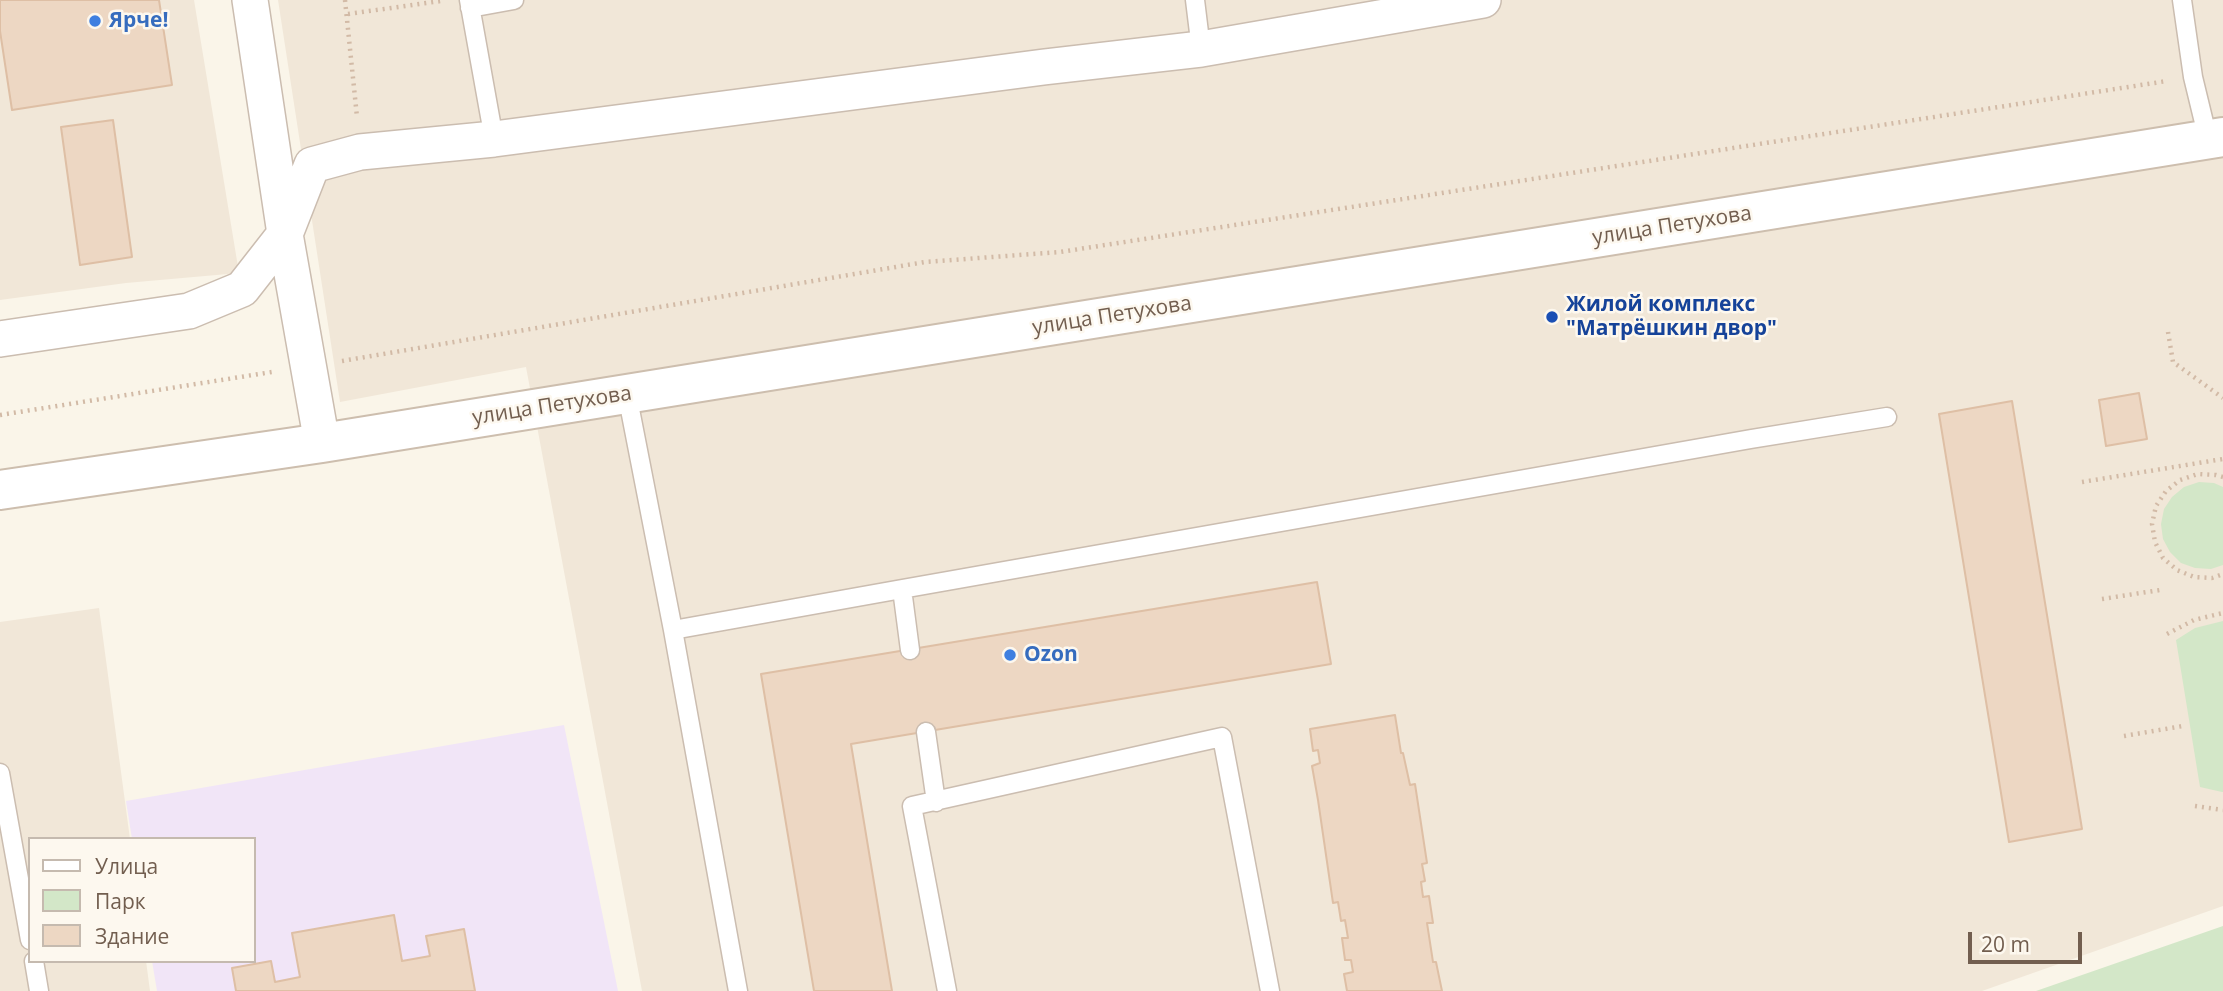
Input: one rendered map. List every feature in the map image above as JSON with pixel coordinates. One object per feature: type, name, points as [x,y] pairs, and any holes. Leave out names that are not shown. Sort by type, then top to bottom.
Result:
[{"type":"street","points":[[250,0],[285,234],[322,443]]},
{"type":"street","points":[[0,339],[189,312],[242,289],[285,234],[312,165],[360,152],[494,139],[1201,49],[1348,12],[1483,0]]},
{"type":"street","name":"улица Петухова","points":[[0,490],[322,443],[2216,138]]},
{"type":"lane","points":[[494,139],[469,4],[514,0]]},
{"type":"lane","points":[[1195,0],[1201,49]]},
{"type":"lane","points":[[2182,0],[2193,77],[2216,138]]},
{"type":"lane","points":[[627,394],[738,991]]},
{"type":"lane","points":[[673,630],[1887,417]]},
{"type":"lane","points":[[902,589],[910,650]]},
{"type":"lane","points":[[926,732],[936,802]]},
{"type":"lane","points":[[947,991],[912,806],[1222,737],[1270,991]]},
{"type":"lane","points":[[0,773],[28,929]]},
{"type":"lane","points":[[33,963],[39,991]]},
{"type":"path","points":[[345,0],[360,152]]},
{"type":"path","points":[[348,14],[443,0]]},
{"type":"path","points":[[0,415],[925,262],[1060,252],[2193,77]]},
{"type":"path","points":[[2168,332],[2173,362],[2223,398]]},
{"type":"path","points":[[2082,482],[2223,459]]},
{"type":"path","points":[[2223,477],[2216,474],[2197,474],[2180,480],[2166,491],[2156,506],[2152,524],[2155,542],[2163,558],[2177,570],[2194,577],[2212,578],[2223,574]]},
{"type":"path","points":[[2102,600],[2160,590]]},
{"type":"path","points":[[2167,634],[2194,620],[2223,614]]},
{"type":"path","points":[[2124,736],[2183,726]]},
{"type":"path","points":[[2195,806],[2223,810]]},
{"type":"shaded area","points":[[0,0],[194,0],[239,273],[126,283],[0,300]]},
{"type":"shaded area","points":[[278,0],[2223,0],[2223,906],[1982,991],[642,991],[526,367],[340,402]]},
{"type":"shaded area","points":[[99,608],[130,837],[28,837],[28,963],[146,963],[150,991],[0,991],[0,622]]},
{"type":"shaded area","points":[[564,725],[618,991],[157,991],[152,963],[256,963],[256,837],[132,837],[126,801]]},
{"type":"green space","points":[[2199,482],[2223,487],[2223,565],[2211,569],[2195,568],[2181,563],[2170,552],[2163,539],[2161,524],[2164,509],[2172,497],[2184,487]]},
{"type":"green space","points":[[2223,621],[2222,792],[2200,787],[2176,640],[2195,628]]},
{"type":"green space","points":[[2223,926],[2223,991],[2036,991]]},
{"type":"building","points":[[0,0],[159,0],[172,85],[12,110],[0,31]]},
{"type":"building","points":[[113,120],[132,257],[80,265],[61,127]]},
{"type":"building","points":[[2139,393],[2147,439],[2106,446],[2099,400]]},
{"type":"building","points":[[2012,401],[2082,829],[2009,842],[1939,414]]},
{"type":"building","points":[[1317,582],[1331,664],[851,744],[892,991],[814,991],[761,674]]},
{"type":"building","points":[[1395,715],[1410,785],[1415,784],[1427,863],[1422,864],[1425,881],[1421,882],[1423,897],[1429,896],[1433,923],[1427,923],[1433,962],[1436,962],[1442,991],[1347,991],[1344,974],[1353,972],[1351,960],[1345,960],[1342,938],[1348,938],[1345,920],[1341,921],[1338,902],[1333,903],[1312,766],[1320,763],[1318,750],[1313,751],[1310,729]]},
{"type":"building","points":[[394,915],[402,961],[430,956],[426,936],[464,929],[475,991],[236,991],[232,968],[271,961],[275,982],[300,977],[292,933]]},
{"type":"place","name":"Ярче!","points":[[95,21]]},
{"type":"place","name":"Жилой комплекс \"Матрёшкин двор\"","points":[[1552,317]]},
{"type":"place","name":"Ozon","points":[[1010,655]]}]
